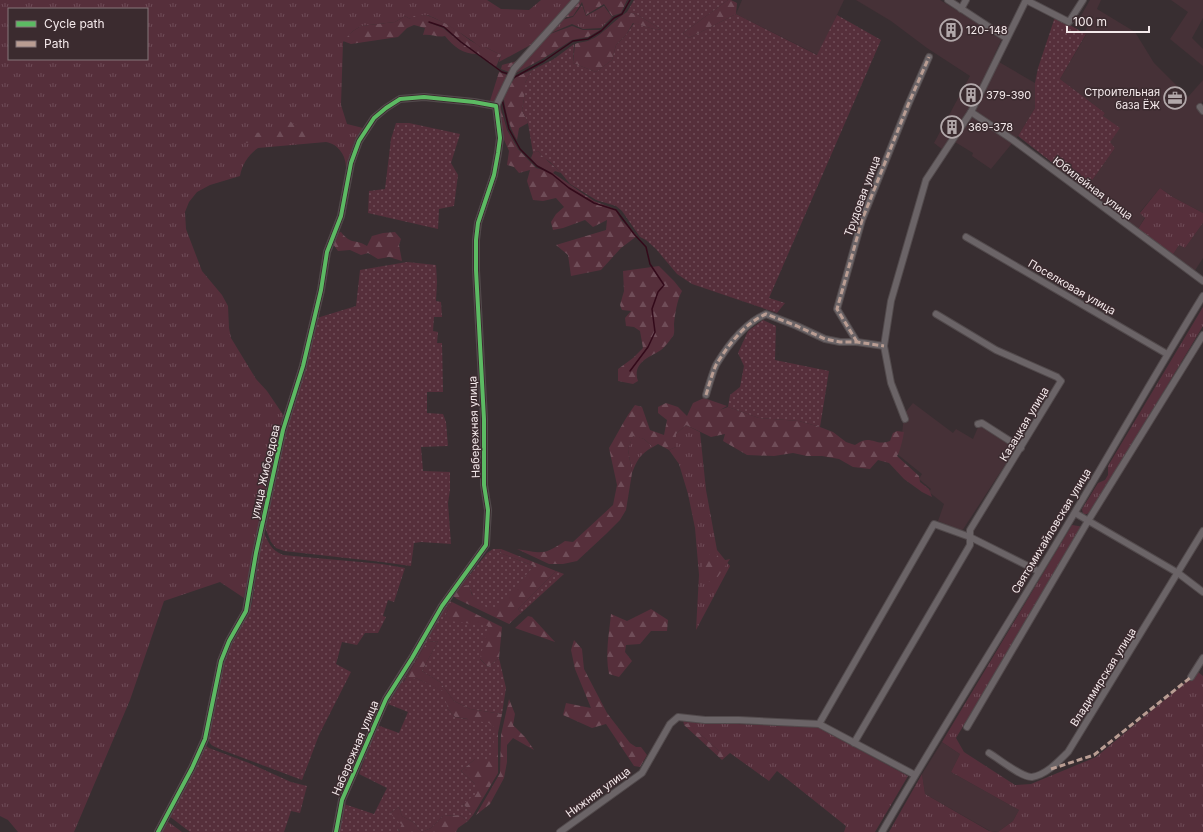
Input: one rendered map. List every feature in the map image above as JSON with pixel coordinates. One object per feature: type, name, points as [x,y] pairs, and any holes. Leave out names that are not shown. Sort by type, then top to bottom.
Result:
[{"type":"street","points":[[498,104],[514,69],[576,0]]},
{"type":"street","points":[[948,0],[1006,38]]},
{"type":"street","points":[[961,9],[966,0]]},
{"type":"street","points":[[906,419],[891,383],[884,346],[891,301],[926,180],[970,112],[1026,0],[1069,22],[1083,0]]},
{"type":"street","name":"Трудовая улица","points":[[857,342],[837,309],[862,220],[929,57]]},
{"type":"street","name":"улица Жибоедова","points":[[158,832],[192,768],[204,739],[221,661],[229,641],[246,611],[256,553],[283,430],[303,366],[321,290],[327,252],[341,216],[351,163],[360,141],[374,118],[400,99],[424,97],[498,104]]},
{"type":"street","name":"Набережная улица","points":[[336,832],[342,800],[386,699],[442,606],[486,546],[488,510],[484,472],[484,419],[476,270],[476,240],[478,223],[494,175],[498,153],[500,138],[498,104]]},
{"type":"street","name":"Юбилейная улица","points":[[970,112],[1013,140],[1203,281]]},
{"type":"street","name":"Поселковая улица","points":[[966,236],[1167,354]]},
{"type":"street","name":"Святомихайловская улица","points":[[882,832],[1038,571],[1075,513],[1167,354],[1203,296]]},
{"type":"street","points":[[706,394],[716,366],[730,344],[743,330],[766,314],[825,339],[840,342],[857,342],[884,346]]},
{"type":"street","name":"Казацкая улица","points":[[854,743],[970,545],[970,530],[1061,381],[1057,377],[996,350],[936,314]]},
{"type":"street","points":[[967,727],[1088,521],[1203,335]]},
{"type":"street","points":[[978,424],[982,423],[1021,448]]},
{"type":"street","points":[[1075,513],[1178,574],[1203,592]]},
{"type":"street","points":[[915,775],[819,724],[934,524],[970,537],[1038,571]]},
{"type":"street","name":"Владимирская улица","points":[[989,753],[1025,776],[1032,777],[1051,769],[1068,752],[1203,531]]},
{"type":"street","points":[[1191,677],[1203,658]]},
{"type":"street","name":"Нижняя улица","points":[[560,832],[642,773],[670,724],[678,717],[705,720],[819,724]]},
{"type":"shaded area","points":[[742,0],[844,0],[818,55],[736,14]]},
{"type":"shaded area","points":[[856,0],[940,0],[1002,38],[994,56],[999,62],[1035,83],[1035,108],[1018,136],[991,169],[972,156],[973,153],[955,142],[947,153],[934,143],[970,76],[927,48],[891,21]]},
{"type":"shaded area","points":[[1090,0],[1101,0],[1097,9],[1135,32],[1154,63],[1188,97],[1203,80],[1203,101],[1198,108],[1203,116],[1203,213],[1171,196],[1160,188],[1140,212],[1145,217],[1138,229],[1086,189],[1115,148],[1110,143],[1103,116],[1105,113],[1060,79],[1086,35],[1084,33],[1094,14],[1087,26],[1078,21]]},
{"type":"shaded area","points":[[1171,0],[1203,0],[1203,18],[1192,38],[1203,49],[1203,66],[1170,39],[1188,12]]},
{"type":"shaded area","points":[[1203,223],[1203,258],[1194,272],[1172,256],[1179,245],[1185,248]]},
{"type":"shaded area","points":[[913,403],[953,433],[956,429],[973,439],[979,425],[1016,448],[962,531],[938,521],[944,504],[929,492],[931,489],[919,479],[922,474],[896,453],[902,435],[904,414]]},
{"type":"shaded area","points":[[942,742],[960,754],[951,772],[1019,810],[1013,821],[998,832],[990,831],[925,794],[922,774]]},
{"type":"green space","points":[[0,0],[487,0],[501,9],[529,10],[541,0],[574,0],[536,42],[499,62],[501,55],[485,47],[480,47],[454,29],[430,16],[424,15],[410,19],[405,16],[395,22],[361,26],[353,31],[343,42],[341,105],[347,124],[363,128],[346,168],[345,159],[338,148],[326,142],[258,148],[246,160],[242,167],[240,176],[210,185],[197,192],[189,202],[185,212],[186,229],[202,271],[222,295],[228,306],[231,338],[256,379],[267,391],[284,416],[266,489],[244,598],[220,582],[164,601],[130,700],[74,832],[18,832],[8,820],[0,816]]},
{"type":"green space","points":[[578,0],[627,0],[621,13],[612,16],[604,4],[586,15],[582,2],[573,16],[562,18]]},
{"type":"green space","points":[[634,0],[728,0],[683,33],[689,38],[736,14],[817,55],[837,15],[881,40],[769,298],[785,303],[777,313],[692,284],[677,274],[656,249],[640,237],[622,211],[616,206],[596,200],[570,184],[538,151],[533,153],[528,123],[522,110],[525,83],[532,70],[554,59],[574,44],[573,63],[596,72],[612,60],[616,45],[626,35],[634,23],[657,30],[661,29],[636,14],[627,12]]},
{"type":"green space","points":[[728,0],[737,3],[736,14],[689,38],[683,33]]},
{"type":"green space","points":[[582,5],[586,16],[604,6],[612,17],[601,28],[583,29],[572,24],[551,33],[561,20],[573,17]]},
{"type":"green space","points":[[627,12],[636,14],[661,29],[657,30],[633,23],[626,35],[616,45],[612,60],[596,72],[573,63],[575,44],[588,41],[595,37]]},
{"type":"green space","points":[[426,15],[448,25],[480,47],[485,47],[501,55],[496,67],[444,27],[428,22],[443,28],[477,54],[467,53],[459,49],[445,36],[439,37],[423,35],[425,28],[414,25],[407,28],[398,37],[351,44],[343,41],[353,31],[361,26],[395,22],[405,16],[410,19],[414,16]]},
{"type":"green space","points":[[1055,17],[1086,34],[1060,79],[1105,113],[1103,116],[1120,128],[1110,142],[1115,148],[1086,189],[1018,136],[1035,108],[1035,83],[1038,68]]},
{"type":"green space","points":[[572,26],[583,30],[600,30],[588,37],[572,40],[544,58],[514,74],[501,69],[502,65],[517,61],[519,58],[537,48],[550,34]]},
{"type":"green space","points":[[532,70],[525,83],[522,110],[528,123],[519,128],[517,140],[507,117],[503,92],[516,77]]},
{"type":"green space","points":[[499,72],[512,77],[500,92],[501,109],[507,130],[518,149],[536,168],[550,172],[537,165],[531,158],[533,153],[538,151],[561,173],[555,171],[553,173],[594,201],[615,209],[621,220],[637,236],[621,248],[601,270],[571,276],[568,255],[556,245],[606,230],[607,220],[593,227],[585,220],[553,230],[551,222],[556,214],[564,207],[556,198],[543,201],[533,200],[527,181],[530,170],[519,173],[514,167],[507,165],[509,151],[501,133],[495,106],[490,101]]},
{"type":"green space","points":[[288,120],[294,124],[303,125],[313,133],[312,137],[244,143],[239,141],[255,133],[283,130]]},
{"type":"green space","points":[[396,123],[409,123],[460,134],[451,163],[458,175],[454,206],[439,209],[438,229],[368,213],[369,191],[385,189],[391,139]]},
{"type":"green space","points":[[1160,188],[1171,196],[1203,213],[1203,223],[1185,248],[1179,245],[1172,256],[1138,229],[1145,218],[1140,213]]},
{"type":"green space","points":[[341,232],[348,239],[367,246],[372,236],[395,232],[401,239],[399,245],[402,261],[389,257],[378,259],[368,253],[361,255],[350,250],[338,251],[333,244],[337,233]]},
{"type":"green space","points":[[407,262],[436,265],[436,301],[441,302],[442,317],[434,317],[433,331],[438,332],[437,343],[442,343],[443,392],[427,392],[427,413],[443,414],[446,422],[448,446],[421,447],[423,471],[450,472],[448,503],[451,544],[414,543],[411,566],[284,551],[276,548],[271,542],[264,525],[286,426],[317,318],[356,306],[360,270]]},
{"type":"green space","points":[[659,266],[682,291],[676,312],[674,335],[663,349],[639,365],[637,370],[638,381],[633,384],[618,381],[618,369],[633,358],[643,348],[640,331],[634,327],[626,326],[625,318],[631,311],[622,310],[620,305],[624,291],[623,271]]},
{"type":"green space","points":[[1203,307],[1203,326],[1091,512],[1083,514],[1082,509],[1098,483],[1105,480],[1108,475],[1108,466]]},
{"type":"green space","points":[[763,320],[776,326],[775,360],[829,371],[820,427],[799,421],[759,418],[728,407],[730,395],[740,387],[744,366],[738,353],[748,331]]},
{"type":"green space","points":[[704,398],[727,406],[720,410],[728,407],[759,418],[799,421],[820,427],[833,432],[846,442],[855,445],[865,440],[880,442],[890,441],[893,433],[897,431],[904,432],[897,456],[919,476],[920,482],[929,489],[932,497],[922,492],[904,479],[889,463],[878,460],[870,469],[853,467],[839,459],[822,456],[807,456],[793,453],[774,456],[747,455],[723,441],[725,434],[711,437],[686,425],[676,434],[676,447],[669,450],[658,444],[653,447],[644,439],[633,436],[628,449],[632,473],[626,510],[620,520],[577,561],[563,564],[549,564],[517,549],[542,552],[552,549],[565,541],[573,542],[613,505],[617,485],[609,448],[635,405],[642,407],[650,430],[664,435],[667,420],[658,413],[658,407],[666,403],[678,407],[687,416],[693,403]]},
{"type":"green space","points":[[686,425],[700,432],[706,490],[717,550],[730,566],[696,630],[699,575],[695,528],[688,494],[679,464],[669,450],[676,447],[676,434]]},
{"type":"green space","points":[[633,435],[644,439],[653,447],[645,452],[640,458],[632,473],[628,449]]},
{"type":"green space","points":[[1072,525],[1084,527],[956,738],[964,752],[1015,785],[1031,784],[1096,757],[1198,672],[1203,676],[1203,832],[998,832],[1013,821],[1019,810],[951,772],[960,754],[942,742]]},
{"type":"green space","points":[[263,531],[273,548],[283,555],[382,564],[405,568],[394,602],[388,600],[383,616],[386,617],[378,633],[365,633],[357,645],[342,642],[336,664],[351,672],[319,735],[302,780],[222,750],[210,744],[208,739],[215,697],[225,659],[252,603]]},
{"type":"green space","points":[[712,547],[721,561],[730,559],[713,584],[705,579],[702,566],[703,560],[709,556]]},
{"type":"green space","points":[[493,549],[501,549],[500,553],[534,566],[497,608],[481,605],[473,596],[469,585],[461,586],[487,553]]},
{"type":"green space","points":[[501,549],[556,571],[518,609],[521,613],[509,624],[457,599],[452,595],[461,586],[469,585],[472,595],[497,607],[534,566],[500,553]]},
{"type":"green space","points":[[556,571],[564,574],[521,613],[518,609]]},
{"type":"green space","points":[[449,601],[452,602],[443,620],[488,626],[480,659],[488,667],[499,658],[506,688],[502,714],[470,709],[454,701],[440,682],[422,671],[438,641],[427,642],[403,682],[416,678],[443,691],[448,709],[455,717],[489,723],[495,728],[492,760],[475,759],[461,771],[475,784],[477,793],[463,804],[473,815],[468,821],[460,815],[443,816],[431,828],[422,832],[413,822],[402,816],[399,807],[390,813],[402,825],[398,830],[400,832],[339,832],[344,804],[374,814],[387,788],[359,774],[377,725],[399,733],[408,712],[388,704]]},
{"type":"green space","points":[[452,602],[502,627],[499,658],[488,667],[443,620]]},
{"type":"green space","points":[[651,609],[668,620],[667,631],[651,631],[640,644],[626,645],[625,652],[632,661],[619,677],[609,674],[607,652],[611,614],[627,621]]},
{"type":"green space","points":[[528,616],[532,617],[555,642],[515,628]]},
{"type":"green space","points":[[574,640],[582,649],[584,669],[607,713],[630,743],[636,747],[641,747],[647,755],[640,767],[634,766],[606,724],[592,728],[563,715],[566,703],[591,708],[575,669],[571,650]]},
{"type":"green space","points":[[438,641],[422,671],[440,682],[454,701],[470,709],[502,714],[498,733],[498,773],[473,815],[463,804],[475,784],[461,771],[475,759],[468,719],[455,717],[448,709],[442,691],[416,678],[403,683],[427,642]]},
{"type":"green space","points":[[509,699],[515,714],[513,725],[525,737],[534,750],[513,738],[507,745],[507,762],[504,778],[490,804],[476,815],[500,773],[501,735]]},
{"type":"green space","points":[[683,720],[709,723],[817,727],[908,776],[875,832],[844,832],[846,826],[777,771],[769,781],[730,753],[730,749],[719,751],[699,733],[695,733],[691,723],[684,725]]},
{"type":"green space","points":[[691,722],[695,732],[699,733],[719,751],[724,748],[730,749],[730,753],[722,760],[684,725]]},
{"type":"green space","points":[[204,744],[209,748],[249,763],[291,782],[307,786],[300,813],[291,811],[284,832],[190,832],[169,816]]},
{"type":"green space","points":[[922,774],[925,794],[989,831],[995,832],[889,832]]},
{"type":"green space","points":[[399,807],[402,816],[413,822],[422,832],[400,832],[390,813]]},
{"type":"green space","points":[[460,815],[468,821],[458,828],[456,832],[422,832],[431,828],[443,816]]},
{"type":"green space","points":[[167,821],[182,832],[161,832]]},
{"type":"waterway","points":[[513,78],[544,61],[573,41],[588,39],[601,31],[614,18],[622,14],[630,0]]},
{"type":"waterway","points":[[429,22],[444,27],[461,42],[502,72],[509,74]]},
{"type":"waterway","points":[[502,99],[509,129],[520,149],[537,166],[552,174],[569,188],[594,203],[616,210],[646,247],[650,264],[664,285],[658,292],[652,309],[655,332],[648,347],[630,371]]},
{"type":"marked path","points":[[857,342],[837,309],[862,220],[929,57]]},
{"type":"marked path","points":[[706,395],[716,365],[726,350],[744,329],[758,318],[766,314],[825,339],[840,342],[857,342],[884,346]]},
{"type":"marked path","points":[[1051,769],[1094,755],[1191,677]]},
{"type":"cycle path","points":[[158,832],[192,768],[205,739],[221,661],[229,641],[246,611],[256,553],[283,430],[303,366],[321,290],[327,252],[341,216],[351,163],[359,141],[374,118],[400,99],[424,97],[474,102],[496,106],[500,138],[498,153],[494,175],[478,223],[476,240],[476,270],[484,419],[484,485],[488,510],[486,545],[442,606],[386,699],[342,800],[336,832]]},
{"type":"place","name":"120-148","points":[[951,30]]},
{"type":"place","name":"379-390","points":[[971,95]]},
{"type":"place","name":"Строительная база ЁЖ","points":[[1175,98]]},
{"type":"place","name":"369-378","points":[[952,127]]}]
